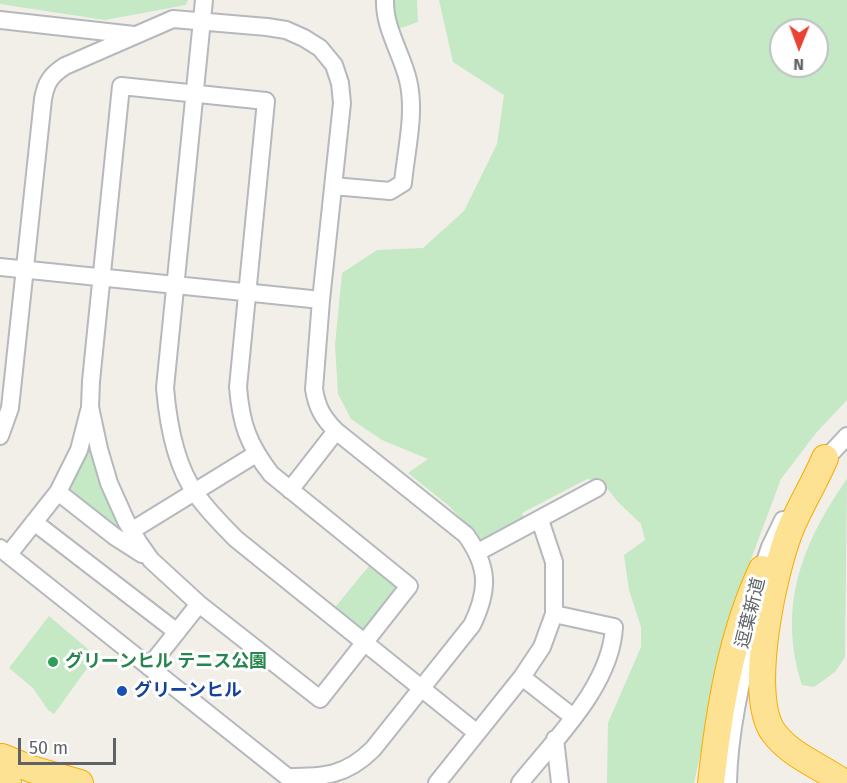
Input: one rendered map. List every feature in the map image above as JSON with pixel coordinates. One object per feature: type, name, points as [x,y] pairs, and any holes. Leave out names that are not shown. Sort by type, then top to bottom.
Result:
[{"type":"highway","points":[[825,458],[791,529],[781,559],[768,625],[761,691],[763,710],[773,732],[787,748],[844,783]]},
{"type":"highway","points":[[711,783],[726,686],[747,602],[762,569]]},
{"type":"street","points":[[204,0],[165,388],[168,420],[177,455],[194,492],[210,513],[236,539],[477,733]]},
{"type":"street","points":[[333,186],[390,191],[403,183],[411,108],[409,82],[387,21],[386,0]]},
{"type":"street","points":[[0,436],[10,408],[46,85],[53,74],[65,66],[173,19],[286,30],[320,48],[334,65],[340,83],[342,103],[321,300],[314,389],[316,403],[322,416],[336,431],[466,535],[478,552],[485,588],[481,607],[472,625],[373,749],[360,762],[342,772],[291,780],[4,551],[34,522],[58,492],[79,450],[90,407],[121,86],[266,101],[238,387],[245,433],[256,454],[271,474],[409,586],[320,699],[199,604],[151,560],[114,536],[58,492]]},
{"type":"street","points":[[0,20],[135,35]]},
{"type":"street","points":[[0,267],[321,300]]},
{"type":"street","points":[[90,407],[109,483],[131,531],[151,560]]},
{"type":"street","points":[[290,490],[336,431]]},
{"type":"street","name":"逗葉新道","points":[[721,783],[725,725],[762,569],[770,547],[794,501],[825,458],[847,436]]},
{"type":"street","points":[[131,531],[256,454]]},
{"type":"street","name":"逗葉新道","points":[[728,783],[728,767],[739,688],[764,587],[774,555],[788,524],[825,458]]},
{"type":"street","points":[[478,552],[597,488]]},
{"type":"street","points":[[436,783],[522,677],[542,647],[554,614],[554,562],[540,520]]},
{"type":"street","points":[[34,522],[177,632]]},
{"type":"street","points":[[149,667],[199,604]]},
{"type":"street","points":[[520,783],[589,698],[613,643],[614,627],[554,614]]},
{"type":"street","points":[[522,677],[573,717]]},
{"type":"street","points":[[555,739],[560,783]]},
{"type":"green space","points":[[0,0],[188,0],[186,5],[105,20],[0,4]]},
{"type":"green space","points":[[394,0],[417,0],[418,22],[398,29],[393,12]]},
{"type":"green space","points":[[439,0],[847,0],[847,400],[816,433],[781,479],[732,610],[694,783],[607,783],[608,723],[641,647],[641,627],[629,590],[624,555],[645,540],[641,524],[618,502],[602,482],[587,479],[522,513],[524,519],[482,541],[449,506],[408,473],[428,459],[382,440],[351,419],[338,394],[335,345],[342,273],[377,250],[423,248],[464,211],[497,144],[504,95],[453,62]]},
{"type":"green space","points":[[85,448],[92,448],[120,524],[116,529],[65,491]]},
{"type":"green space","points":[[847,479],[845,657],[835,672],[814,687],[802,685],[792,629],[793,602],[798,577],[817,527]]},
{"type":"green space","points":[[369,566],[399,590],[362,635],[332,611]]},
{"type":"green space","name":"グリーンヒル テニス公園","points":[[49,616],[96,656],[54,714],[48,710],[33,688],[9,668]]},
{"type":"place","name":"グリーンヒル テニス公園","points":[[53,662]]},
{"type":"place","name":"グリーンヒル","points":[[122,691]]}]
